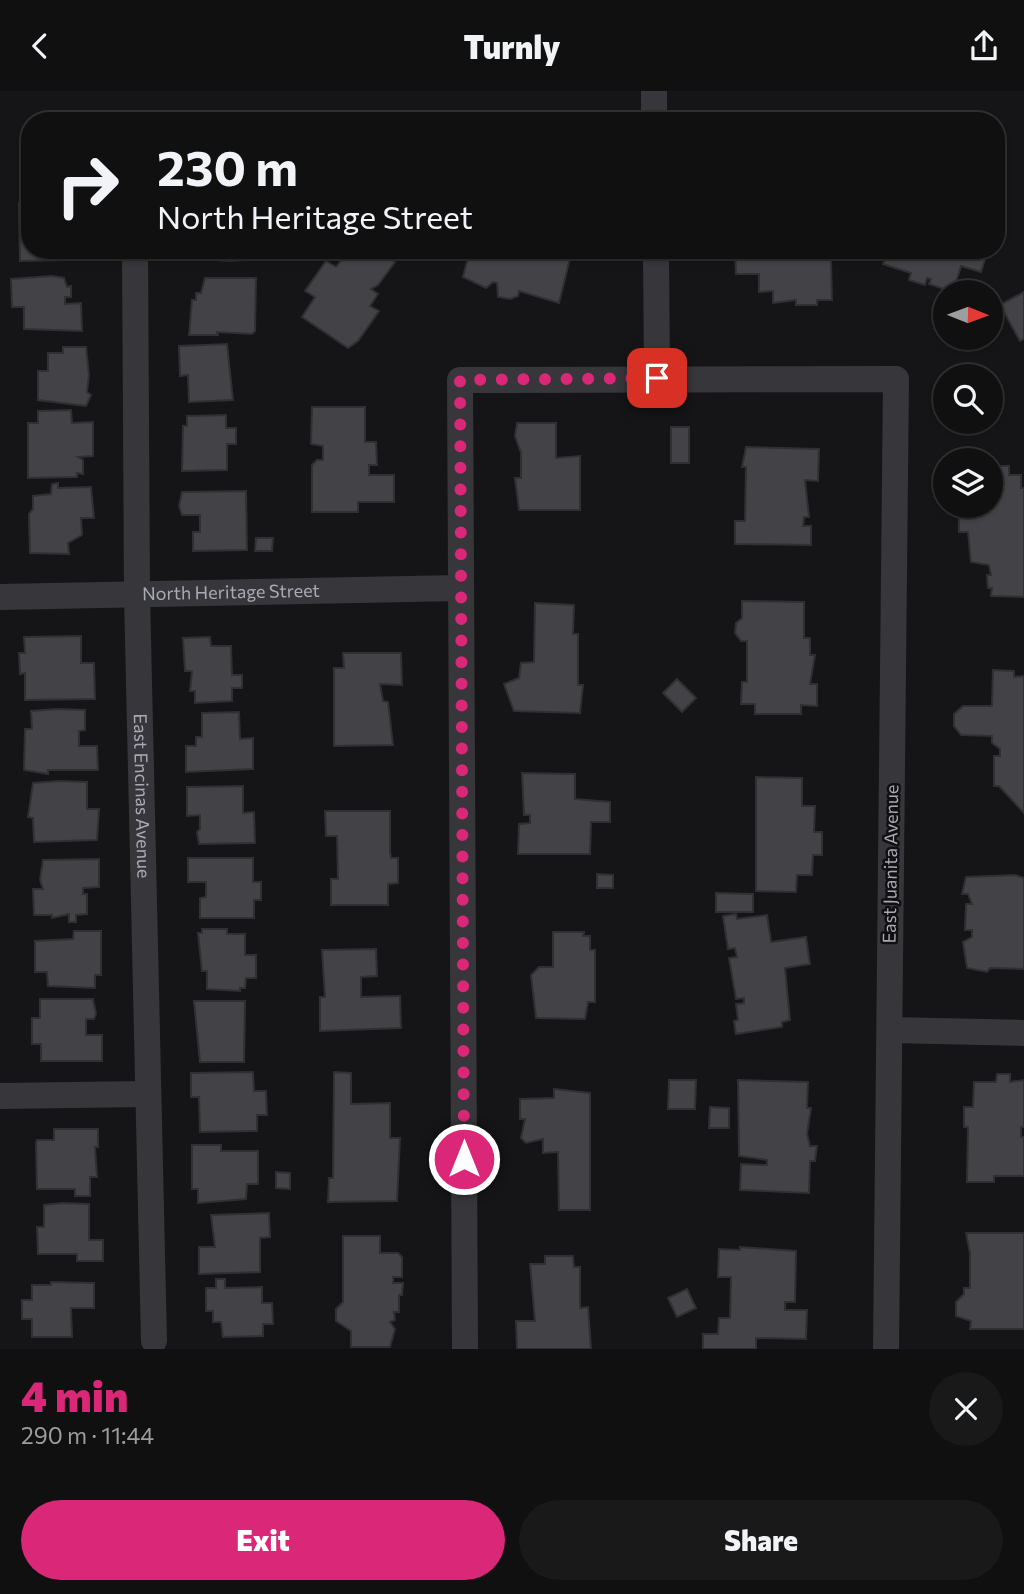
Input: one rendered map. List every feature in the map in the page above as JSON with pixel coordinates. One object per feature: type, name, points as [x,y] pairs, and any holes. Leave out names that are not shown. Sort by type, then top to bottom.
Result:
[{"type":"street","points":[[653,91],[654,112]]},
{"type":"street","name":"East Encinas Avenue","points":[[135,259],[137,594],[146,1094],[154,1341]]},
{"type":"street","points":[[465,1349],[460,380],[657,378],[656,259]]},
{"type":"street","name":"East Juanita Avenue","points":[[657,378],[896,379],[886,1349]]},
{"type":"street","name":"North Heritage Street","points":[[0,597],[460,587]]},
{"type":"street","points":[[890,1030],[1024,1033]]},
{"type":"street","points":[[0,1096],[146,1094]]},
{"type":"building","points":[[21,203],[21,259],[65,260],[20,261]]},
{"type":"building","points":[[203,259],[259,259],[230,261]]},
{"type":"building","points":[[342,259],[391,259],[395,262],[378,285],[371,289],[378,294],[370,306],[379,311],[358,341],[348,348],[302,317],[315,297],[305,291],[326,261],[336,267]]},
{"type":"building","points":[[468,259],[570,259],[559,303],[519,291],[518,296],[510,299],[498,297],[497,283],[493,282],[486,288],[463,277]]},
{"type":"building","points":[[735,259],[831,260],[832,300],[817,300],[817,305],[796,305],[796,300],[773,303],[773,291],[759,292],[759,274],[736,274]]},
{"type":"building","points":[[885,259],[985,259],[981,272],[961,266],[957,280],[933,280],[933,285],[929,284],[931,279],[927,278],[925,285],[909,280],[911,273],[883,264]]},
{"type":"building","points":[[52,276],[64,278],[67,287],[71,286],[71,297],[65,297],[65,304],[81,303],[82,331],[24,329],[24,307],[12,307],[11,279]]},
{"type":"building","points":[[205,278],[256,278],[255,331],[252,334],[217,332],[218,335],[189,335],[192,300],[196,300],[196,293],[201,293]]},
{"type":"building","points":[[1024,292],[1024,339],[1020,341],[1003,310],[1003,303]]},
{"type":"building","points":[[227,344],[233,400],[189,402],[188,375],[180,376],[179,346]]},
{"type":"building","points":[[63,347],[86,347],[89,375],[87,392],[91,395],[86,406],[38,400],[38,371],[48,371],[48,353],[63,353]]},
{"type":"building","points":[[312,407],[365,407],[365,442],[376,442],[377,465],[369,465],[369,475],[394,475],[394,502],[358,502],[358,512],[312,512],[312,465],[317,460],[323,460],[323,446],[311,444]]},
{"type":"building","points":[[71,410],[72,423],[93,422],[93,456],[78,457],[83,460],[83,474],[77,473],[77,477],[28,478],[28,423],[38,423],[38,411]]},
{"type":"building","points":[[226,415],[226,428],[236,428],[236,444],[227,444],[227,470],[182,471],[183,426],[187,426],[187,416]]},
{"type":"building","points":[[517,423],[556,423],[556,458],[580,456],[580,510],[519,510],[515,478],[521,478],[521,453],[515,436]]},
{"type":"building","points":[[671,427],[689,427],[689,463],[671,463]]},
{"type":"building","points":[[746,447],[819,449],[818,481],[805,480],[809,517],[804,517],[803,526],[811,526],[811,545],[735,544],[735,521],[745,521],[746,467],[742,467]]},
{"type":"building","points":[[1003,466],[1009,466],[1009,475],[1021,475],[1021,488],[1024,488],[1024,597],[991,596],[992,588],[988,588],[987,575],[991,575],[989,565],[971,562],[968,532],[959,532],[959,518],[1003,518]]},
{"type":"building","points":[[58,483],[58,488],[91,487],[94,518],[81,518],[82,535],[68,543],[69,554],[30,553],[29,514],[33,509],[33,496],[51,494],[52,484]]},
{"type":"building","points":[[246,491],[247,550],[193,551],[193,532],[200,532],[200,515],[182,515],[179,506],[182,492]]},
{"type":"building","points":[[256,538],[273,538],[272,551],[255,551]]},
{"type":"building","points":[[742,601],[804,602],[804,638],[810,638],[810,655],[815,655],[810,684],[817,684],[817,706],[801,705],[801,714],[755,714],[755,704],[741,704],[742,682],[747,682],[747,641],[741,641],[735,633],[736,623],[742,618]]},
{"type":"building","points":[[535,603],[574,605],[573,634],[578,634],[578,685],[583,685],[580,713],[514,711],[504,684],[519,678],[521,663],[534,662]]},
{"type":"building","points":[[81,636],[81,663],[94,663],[95,699],[25,700],[25,673],[20,674],[19,653],[25,653],[24,637]]},
{"type":"building","points":[[210,637],[211,646],[231,646],[232,675],[242,675],[242,688],[232,688],[232,701],[195,703],[195,691],[190,691],[192,671],[185,671],[183,638]]},
{"type":"building","points":[[343,653],[401,653],[402,685],[380,684],[383,701],[388,702],[393,745],[334,746],[334,668],[344,668]]},
{"type":"building","points":[[993,670],[1014,671],[1014,677],[1024,676],[1024,813],[999,786],[994,786],[994,756],[1000,756],[1000,749],[992,743],[992,736],[961,735],[954,726],[954,714],[963,706],[992,706]]},
{"type":"building","points":[[677,679],[696,698],[682,712],[663,693]]},
{"type":"building","points":[[85,710],[85,730],[79,731],[79,746],[97,746],[98,770],[48,770],[48,774],[24,770],[25,729],[32,729],[31,711]]},
{"type":"building","points":[[239,712],[240,739],[253,738],[253,769],[186,772],[186,746],[196,746],[196,737],[202,737],[202,713]]},
{"type":"building","points":[[522,773],[575,774],[575,799],[610,802],[610,822],[591,822],[590,854],[518,854],[519,824],[530,823],[530,815],[524,815]]},
{"type":"building","points":[[756,777],[802,778],[802,806],[815,806],[814,832],[822,832],[822,855],[813,855],[812,875],[797,875],[796,892],[756,891]]},
{"type":"building","points":[[87,782],[87,809],[99,809],[97,840],[34,842],[33,818],[28,817],[33,783]]},
{"type":"building","points":[[243,786],[243,813],[254,812],[255,843],[199,844],[197,832],[200,829],[200,815],[187,816],[187,787]]},
{"type":"building","points":[[325,811],[390,811],[390,851],[391,858],[398,858],[398,883],[388,884],[388,905],[331,905],[331,879],[338,879],[337,836],[326,836]]},
{"type":"building","points":[[188,858],[253,858],[253,882],[261,882],[261,900],[254,900],[254,918],[200,918],[200,898],[206,897],[206,882],[188,882]]},
{"type":"building","points":[[99,859],[99,887],[83,888],[83,894],[87,894],[87,914],[76,915],[76,922],[69,922],[69,914],[52,918],[52,915],[34,915],[33,889],[43,889],[40,880],[43,860]]},
{"type":"building","points":[[597,874],[613,875],[613,888],[597,888]]},
{"type":"building","points":[[1015,875],[1024,878],[1024,969],[990,968],[987,972],[967,968],[963,942],[972,937],[972,930],[965,930],[966,904],[972,904],[968,894],[962,894],[966,877]]},
{"type":"building","points":[[716,893],[753,894],[753,912],[716,912]]},
{"type":"building","points":[[736,914],[737,919],[767,915],[771,942],[806,937],[810,964],[785,968],[790,1020],[782,1022],[782,1027],[736,1034],[736,1004],[744,1003],[744,998],[736,999],[729,958],[737,957],[735,948],[728,949],[723,916]]},
{"type":"building","points":[[202,929],[227,929],[227,934],[245,934],[245,955],[256,955],[256,978],[246,978],[245,988],[240,988],[240,991],[207,989],[207,971],[202,971],[198,933],[202,933]]},
{"type":"building","points":[[74,931],[101,931],[101,975],[95,975],[95,988],[48,986],[47,972],[35,972],[35,941],[73,939]]},
{"type":"building","points":[[553,932],[584,932],[583,936],[590,936],[590,950],[595,950],[595,1002],[588,1002],[585,1019],[536,1018],[531,975],[539,967],[553,967]]},
{"type":"building","points":[[376,949],[377,976],[361,977],[361,997],[400,996],[401,1028],[320,1031],[320,997],[325,997],[322,950]]},
{"type":"building","points":[[40,999],[93,999],[96,1014],[94,1019],[86,1019],[86,1035],[102,1035],[102,1061],[41,1061],[41,1044],[32,1044],[32,1018],[40,1018]]},
{"type":"building","points":[[194,1001],[245,1001],[244,1062],[200,1062]]},
{"type":"building","points":[[253,1072],[254,1091],[266,1091],[267,1115],[257,1115],[257,1131],[200,1132],[199,1097],[191,1097],[191,1073]]},
{"type":"building","points":[[334,1072],[351,1073],[351,1104],[390,1103],[390,1138],[400,1138],[397,1201],[328,1202],[329,1178],[333,1178]]},
{"type":"building","points":[[997,1074],[1010,1074],[1010,1082],[1024,1080],[1024,1127],[1021,1127],[1021,1137],[1024,1137],[1024,1176],[994,1176],[994,1182],[967,1182],[968,1127],[964,1127],[964,1107],[973,1107],[974,1082],[996,1082]]},
{"type":"building","points":[[669,1080],[696,1080],[695,1109],[668,1109]]},
{"type":"building","points":[[738,1080],[808,1082],[807,1108],[811,1108],[807,1134],[810,1146],[817,1146],[815,1161],[810,1161],[809,1193],[740,1190],[741,1164],[767,1165],[767,1160],[739,1156]]},
{"type":"building","points":[[554,1089],[590,1093],[590,1210],[559,1210],[558,1152],[543,1153],[543,1139],[526,1143],[521,1138],[525,1119],[520,1119],[520,1099],[554,1098]]},
{"type":"building","points":[[710,1107],[729,1108],[729,1128],[709,1128]]},
{"type":"building","points":[[54,1129],[98,1129],[98,1147],[95,1147],[97,1177],[90,1177],[90,1196],[75,1196],[75,1189],[37,1189],[36,1143],[37,1140],[54,1140]]},
{"type":"building","points":[[192,1145],[221,1145],[221,1151],[258,1151],[258,1184],[247,1184],[246,1199],[198,1203],[198,1189],[192,1189]]},
{"type":"building","points":[[276,1172],[290,1173],[290,1189],[276,1188]]},
{"type":"building","points":[[89,1204],[89,1240],[103,1240],[103,1261],[77,1261],[77,1254],[38,1254],[37,1227],[44,1227],[44,1205]]},
{"type":"building","points":[[269,1213],[270,1237],[260,1238],[260,1272],[199,1274],[199,1247],[215,1247],[211,1215]]},
{"type":"building","points":[[966,1233],[1024,1233],[1024,1329],[970,1329],[971,1321],[956,1316],[956,1302],[964,1294],[964,1288],[970,1288],[970,1253]]},
{"type":"building","points":[[343,1236],[380,1236],[380,1253],[398,1253],[402,1257],[402,1277],[393,1277],[393,1283],[403,1283],[402,1295],[399,1295],[399,1312],[394,1312],[395,1320],[390,1322],[395,1329],[390,1347],[351,1347],[351,1331],[336,1321],[336,1309],[343,1302]]},
{"type":"building","points":[[740,1247],[796,1251],[795,1302],[785,1302],[785,1310],[807,1310],[806,1339],[756,1338],[756,1349],[703,1349],[703,1334],[718,1334],[719,1318],[730,1318],[731,1277],[718,1277],[719,1249],[740,1250]]},
{"type":"building","points":[[545,1256],[573,1256],[574,1267],[580,1267],[580,1308],[588,1307],[591,1349],[517,1349],[516,1321],[535,1321],[530,1264],[545,1264]]},
{"type":"building","points":[[216,1279],[225,1279],[225,1288],[262,1287],[262,1303],[272,1303],[273,1324],[263,1324],[263,1336],[223,1337],[221,1322],[213,1322],[213,1311],[206,1311],[206,1288],[216,1288]]},
{"type":"building","points":[[51,1282],[94,1283],[94,1308],[71,1308],[72,1337],[32,1337],[32,1319],[22,1319],[22,1300],[32,1300],[32,1285],[51,1285]]},
{"type":"building","points":[[687,1289],[696,1308],[677,1317],[668,1298]]},
{"type":"route","points":[[464,1159],[460,380],[657,378]]}]
